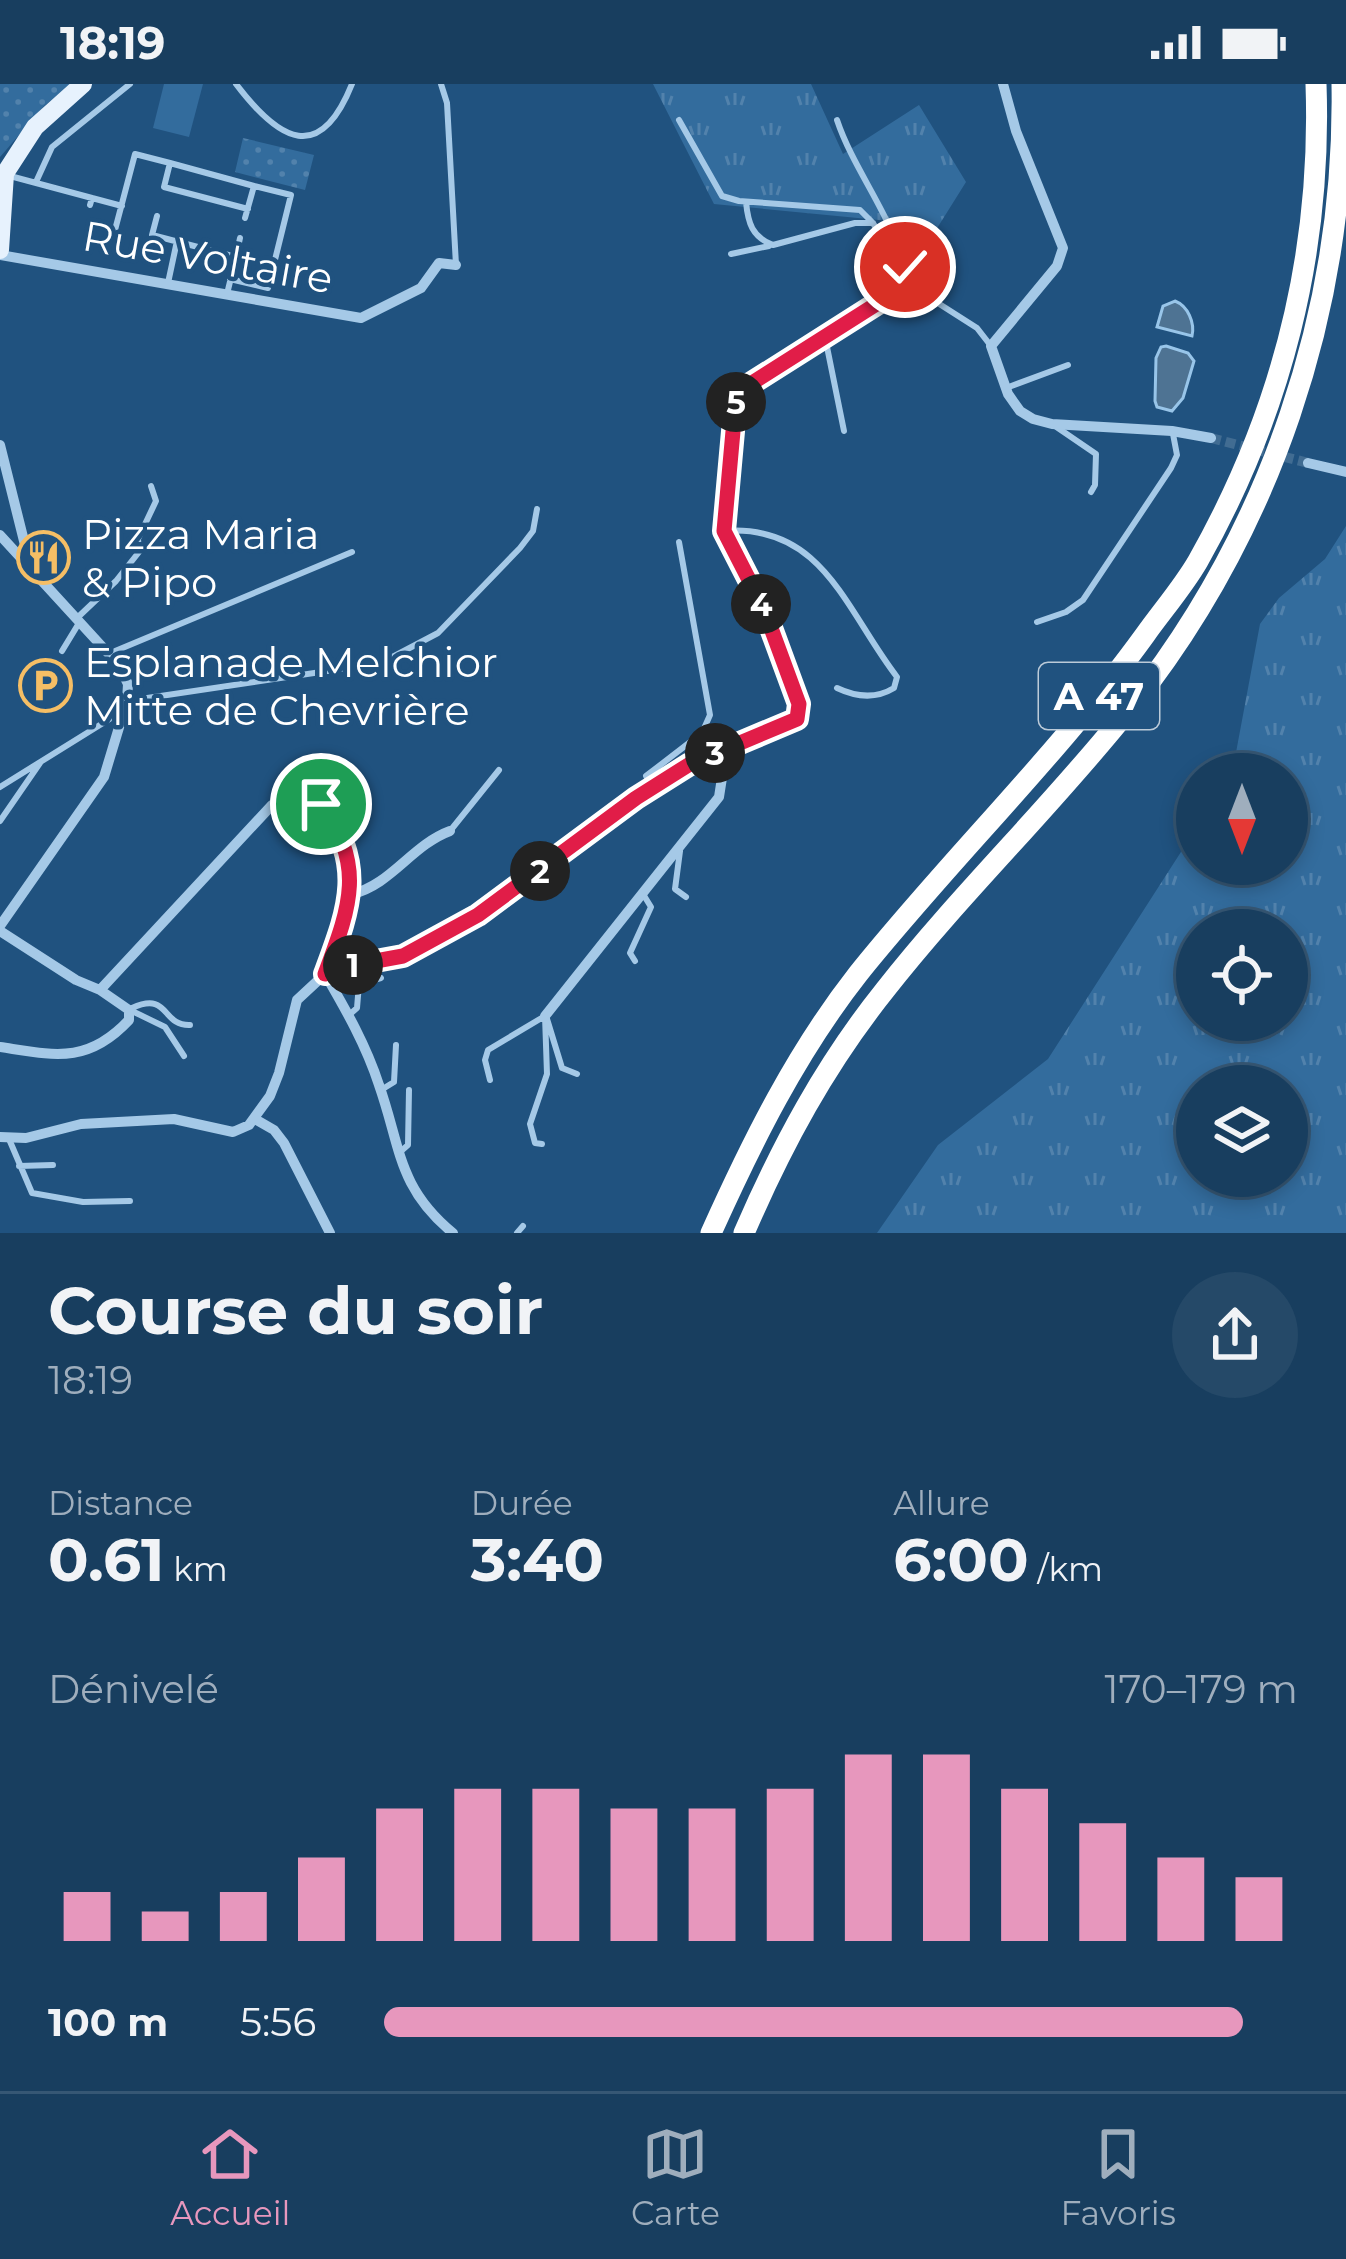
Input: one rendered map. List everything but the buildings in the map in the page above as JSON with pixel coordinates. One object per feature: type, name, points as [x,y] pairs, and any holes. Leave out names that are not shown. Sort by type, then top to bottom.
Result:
[{"type":"highway","name":"A 47","points":[[710,1233],[765,1113],[856,977],[1110,684],[1197,563],[1246,461],[1286,356],[1310,247],[1318,141],[1316,84]]},
{"type":"highway","name":"A 47","points":[[744,1233],[793,1126],[843,1047],[933,932],[1132,706],[1197,616],[1238,543],[1289,422],[1322,308],[1339,191],[1342,84]]},
{"type":"main road","points":[[0,252],[3,178],[35,128],[83,84]]},
{"type":"street","points":[[1003,84],[1016,131],[1063,248],[1057,266],[991,346],[1006,388],[1020,411],[1052,424],[1172,430],[1211,438]]},
{"type":"street","name":"Rue Voltaire","points":[[0,252],[361,318],[422,288],[440,263],[455,265]]},
{"type":"street","points":[[0,445],[31,568]]},
{"type":"street","points":[[1308,463],[1346,472]]},
{"type":"street","points":[[0,535],[125,673],[126,705],[104,776],[0,928],[76,980],[100,990],[128,1010],[129,1020],[87,1050],[64,1057],[0,1047]]},
{"type":"street","points":[[4,1137],[26,1138],[81,1124],[174,1119],[233,1132],[255,1119],[279,1073],[297,1000],[325,974],[403,956],[478,915],[690,764],[797,719]]},
{"type":"street","points":[[545,1016],[719,796],[724,766],[719,751]]},
{"type":"street","points":[[100,990],[283,797],[310,796],[334,822],[346,853],[352,894],[325,974],[382,1090],[397,1154],[417,1196],[454,1233]]},
{"type":"street","points":[[352,894],[376,886],[431,838],[450,831]]},
{"type":"street","points":[[255,1119],[274,1130],[284,1143],[330,1233]]},
{"type":"lane","points":[[36,182],[52,147],[67,131],[130,84]]},
{"type":"lane","points":[[236,84],[282,129],[302,138],[314,137],[333,124],[352,84]]},
{"type":"lane","points":[[441,84],[447,103],[455,265]]},
{"type":"lane","points":[[680,120],[722,196],[860,211],[873,223],[908,284],[976,328],[991,346]]},
{"type":"lane","points":[[837,120],[848,151],[901,252],[908,284]]},
{"type":"lane","points":[[115,230],[135,154],[291,195],[268,288],[230,278]]},
{"type":"lane","points":[[161,196],[170,163]]},
{"type":"lane","points":[[3,178],[36,182],[122,206]]},
{"type":"lane","points":[[245,218],[254,185]]},
{"type":"lane","points":[[164,187],[248,208]]},
{"type":"lane","points":[[746,202],[749,227],[773,245]]},
{"type":"lane","points":[[157,216],[152,235],[236,256]]},
{"type":"lane","points":[[731,254],[873,223]]},
{"type":"lane","points":[[226,294],[240,238]]},
{"type":"lane","points":[[168,283],[177,241]]},
{"type":"lane","points":[[797,719],[799,704],[764,609],[724,531],[739,393],[908,284]]},
{"type":"lane","points":[[825,337],[844,431]]},
{"type":"lane","points":[[1006,388],[1068,365]]},
{"type":"lane","points":[[1052,424],[1096,454],[1091,492]]},
{"type":"lane","points":[[1036,622],[1084,600],[1172,468],[1177,455],[1172,430]]},
{"type":"lane","points":[[62,651],[78,621],[139,552],[138,539],[155,501],[151,486]]},
{"type":"lane","points":[[0,787],[126,705],[381,663],[438,633],[520,548],[533,531],[537,509]]},
{"type":"lane","points":[[724,531],[787,539],[803,548],[832,581],[897,677],[894,688],[876,696],[837,688]]},
{"type":"lane","points":[[652,788],[646,776],[702,733],[710,715],[679,542]]},
{"type":"lane","points":[[108,654],[352,552]]},
{"type":"lane","points":[[0,821],[42,760]]},
{"type":"lane","points":[[450,831],[500,770]]},
{"type":"lane","points":[[680,848],[675,889],[686,897]]},
{"type":"lane","points":[[635,961],[630,953],[651,908],[643,894]]},
{"type":"lane","points":[[349,1015],[357,1008],[359,984],[381,978]]},
{"type":"lane","points":[[128,1010],[156,1003],[176,1023],[190,1025]]},
{"type":"lane","points":[[128,1010],[157,1020],[184,1056]]},
{"type":"lane","points":[[545,1016],[562,1068],[577,1074]]},
{"type":"lane","points":[[490,1079],[485,1060],[488,1050],[545,1016]]},
{"type":"lane","points":[[542,1144],[535,1143],[530,1124],[547,1074],[545,1016]]},
{"type":"lane","points":[[382,1090],[394,1082],[396,1045]]},
{"type":"lane","points":[[397,1154],[408,1145],[410,1090]]},
{"type":"lane","points":[[4,1137],[32,1193],[83,1202],[130,1201]]},
{"type":"lane","points":[[20,1166],[53,1165]]},
{"type":"green space","points":[[0,84],[71,84],[44,106],[0,157]]},
{"type":"green space","points":[[164,84],[203,84],[189,137],[153,128]]},
{"type":"green space","points":[[653,84],[811,84],[843,154],[919,105],[966,182],[914,265],[889,221],[714,204]]},
{"type":"green space","points":[[243,138],[314,155],[305,190],[235,172]]},
{"type":"green space","points":[[1346,526],[1346,1233],[877,1233],[938,1145],[1048,1059],[1176,860],[1176,885],[1308,885],[1308,753],[1236,753],[1260,624],[1279,598],[1325,559]]},
{"type":"shaded area","points":[[1175,301],[1190,315],[1192,336],[1157,327],[1163,306]]},
{"type":"shaded area","points":[[1166,346],[1188,353],[1194,361],[1183,398],[1172,411],[1157,407],[1155,401],[1156,358]]},
{"type":"tunnel","points":[[1211,438],[1308,463]]},
{"type":"place","name":"Pizza Maria & Pipo","points":[[43,558]]},
{"type":"place","name":"Esplanade Melchior Mitte de Chevrière","points":[[45,686]]},
{"type":"route","points":[[321,804],[346,853],[352,894],[325,974],[403,956],[494,906],[636,798],[690,764],[797,719],[799,704],[764,609],[724,531],[736,398],[744,388],[908,284],[905,267]]}]
